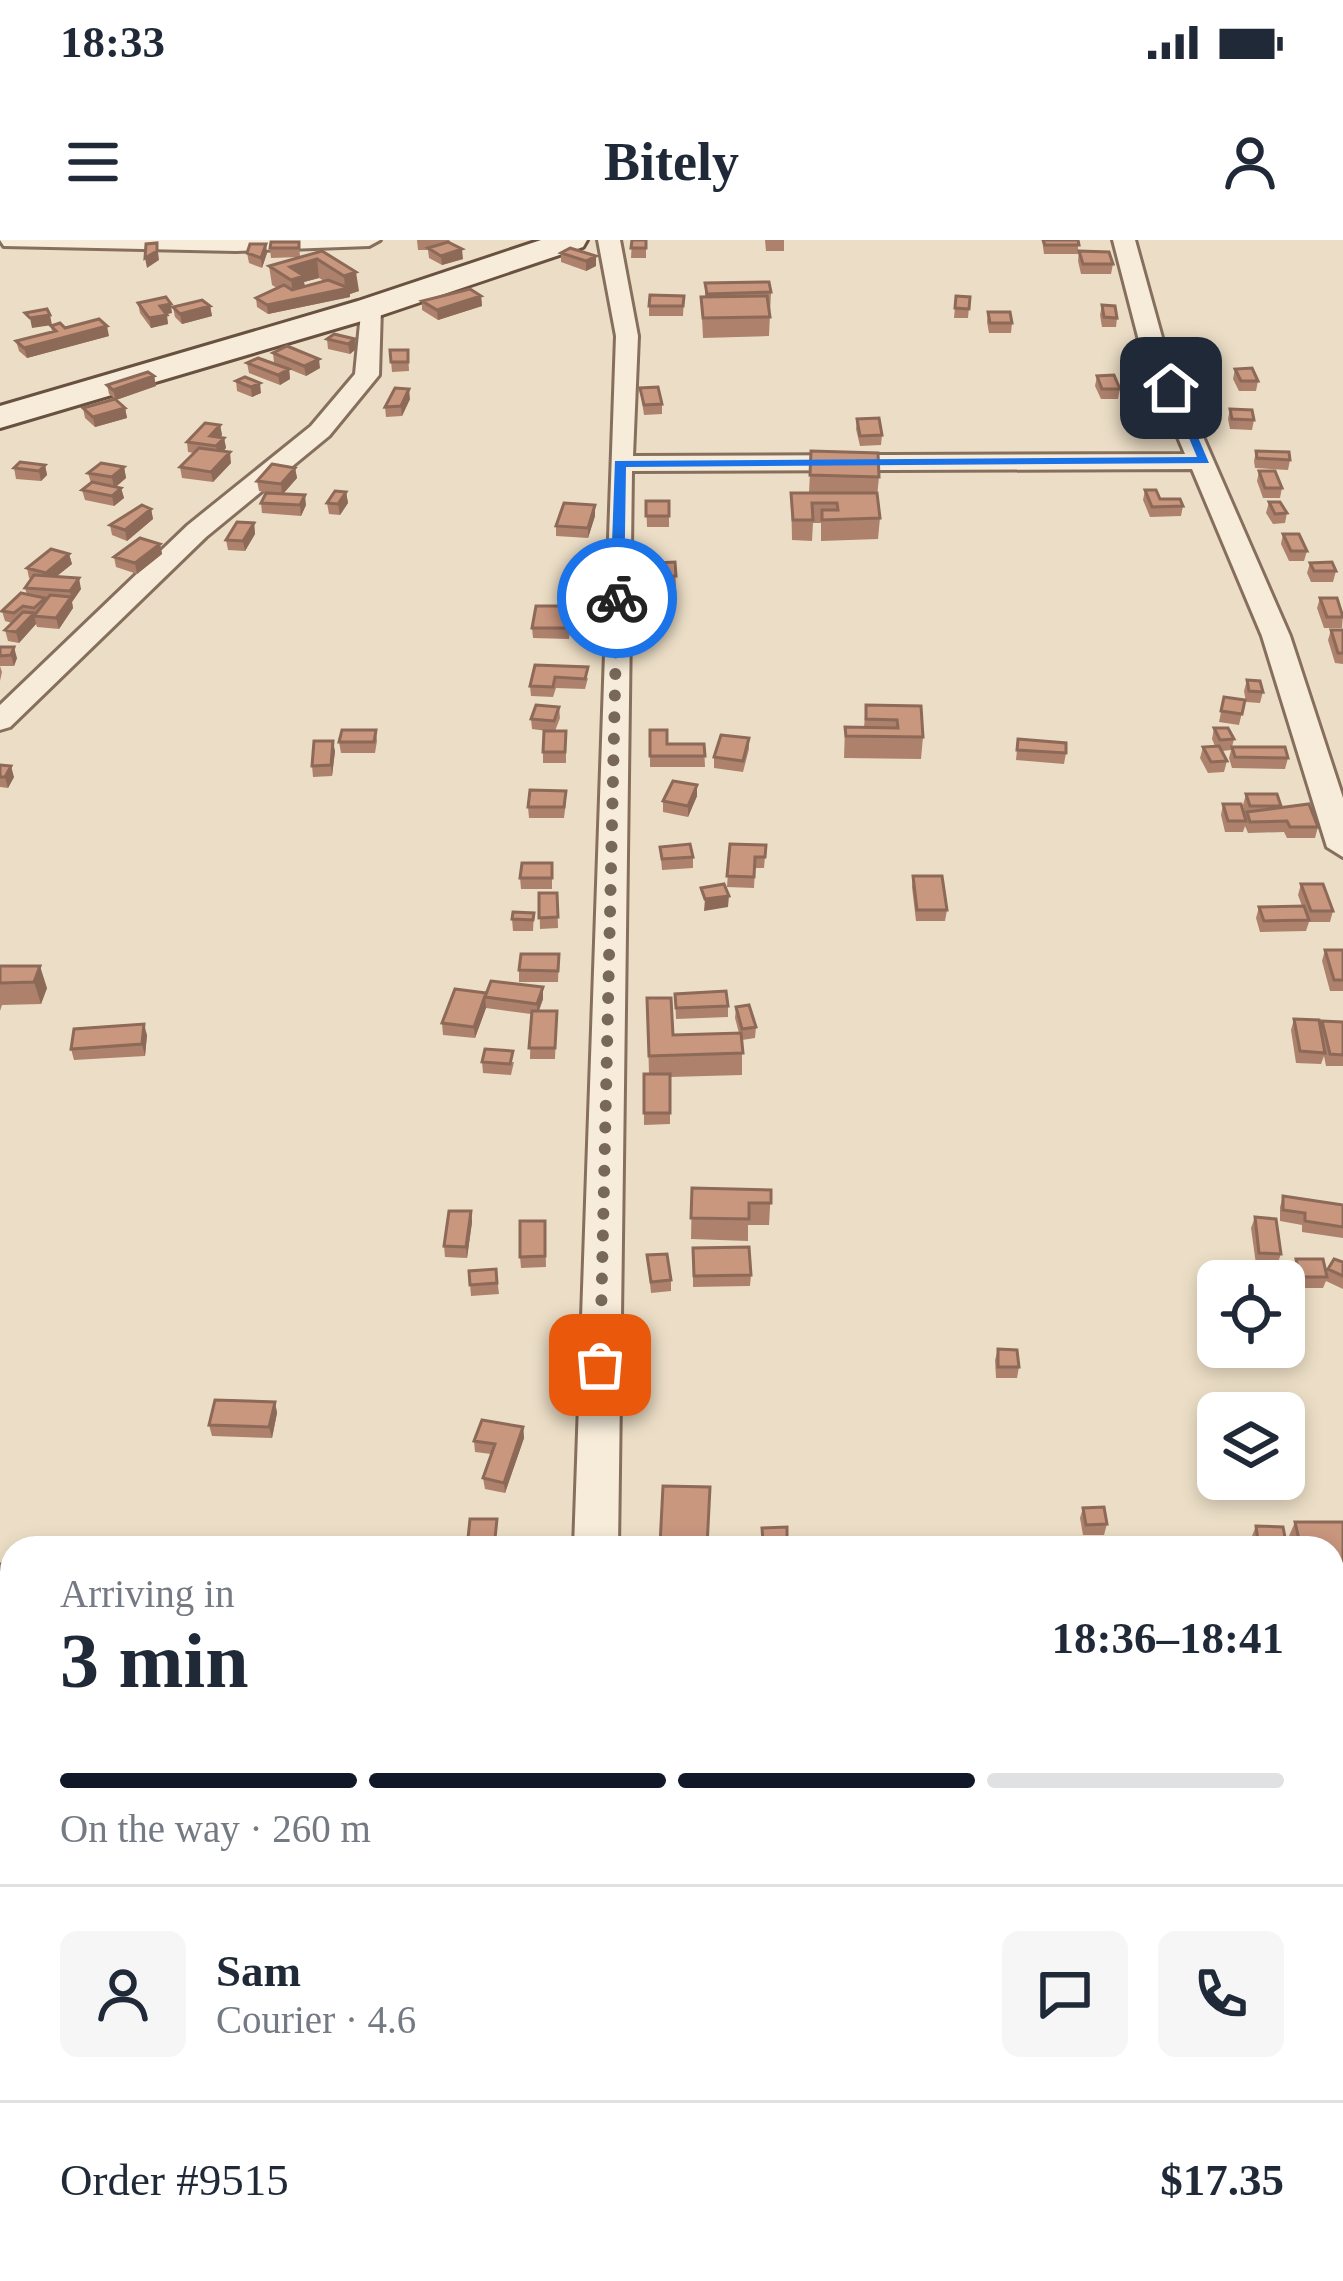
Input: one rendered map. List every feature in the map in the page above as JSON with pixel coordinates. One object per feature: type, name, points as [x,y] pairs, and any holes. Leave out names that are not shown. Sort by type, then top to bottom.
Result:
[{"type":"street","points":[[4,240],[236,245],[369,240]]},
{"type":"street","points":[[0,417],[370,308],[572,240]]},
{"type":"street","points":[[596,1536],[620,464],[627,336],[609,240]]},
{"type":"street","points":[[1124,240],[1154,352],[1205,461],[1276,636],[1343,847]]},
{"type":"street","points":[[0,721],[196,531],[320,431],[367,375],[370,308]]},
{"type":"street","points":[[620,464],[1205,461]]},
{"type":"building","points":[[632,240],[646,240],[646,248],[631,248]]},
{"type":"building","points":[[1043,240],[1078,240],[1079,245],[1045,245]]},
{"type":"building","points":[[271,242],[299,242],[299,248],[270,248]]},
{"type":"building","points":[[448,242],[462,249],[441,256],[428,248]]},
{"type":"building","points":[[157,243],[157,251],[145,258],[146,244]]},
{"type":"building","points":[[250,244],[266,244],[261,258],[247,253]]},
{"type":"building","points":[[570,248],[596,256],[586,261],[561,253]]},
{"type":"building","points":[[322,251],[356,272],[344,276],[317,259],[290,267],[304,276],[291,280],[269,266]]},
{"type":"building","points":[[1079,251],[1109,252],[1113,264],[1083,264]]},
{"type":"building","points":[[328,280],[349,288],[267,305],[256,298],[284,285],[292,290]]},
{"type":"building","points":[[769,282],[771,292],[707,294],[705,283]]},
{"type":"building","points":[[470,289],[481,296],[437,310],[422,301]]},
{"type":"building","points":[[650,295],[684,296],[683,306],[649,306]]},
{"type":"building","points":[[767,296],[770,317],[703,318],[701,297]]},
{"type":"building","points":[[956,296],[970,297],[969,309],[955,308]]},
{"type":"building","points":[[166,297],[171,304],[160,306],[167,315],[149,318],[138,303]]},
{"type":"building","points":[[202,300],[210,306],[180,314],[173,307]]},
{"type":"building","points":[[1102,305],[1115,306],[1117,318],[1104,317]]},
{"type":"building","points":[[47,309],[50,315],[30,318],[25,313]]},
{"type":"building","points":[[988,312],[1010,312],[1012,323],[990,323]]},
{"type":"building","points":[[99,319],[107,326],[24,348],[16,341],[56,331],[51,326],[60,323],[65,328]]},
{"type":"building","points":[[334,334],[355,339],[348,344],[327,339]]},
{"type":"building","points":[[287,346],[319,359],[304,366],[273,353]]},
{"type":"building","points":[[390,350],[408,350],[408,362],[391,362]]},
{"type":"building","points":[[258,358],[289,369],[278,375],[247,363]]},
{"type":"building","points":[[1252,368],[1258,381],[1241,381],[1235,369]]},
{"type":"building","points":[[148,372],[154,376],[113,390],[107,385]]},
{"type":"building","points":[[1114,375],[1120,389],[1102,389],[1097,376]]},
{"type":"building","points":[[1126,375],[1147,375],[1150,381],[1129,381]]},
{"type":"building","points":[[245,377],[260,383],[251,387],[236,381]]},
{"type":"building","points":[[658,387],[662,404],[644,405],[640,388]]},
{"type":"building","points":[[395,388],[409,389],[401,406],[385,407]]},
{"type":"building","points":[[1126,389],[1148,392],[1146,398],[1125,395]]},
{"type":"building","points":[[115,399],[125,408],[93,417],[83,408]]},
{"type":"building","points":[[1230,409],[1252,410],[1254,420],[1232,419]]},
{"type":"building","points":[[1142,410],[1162,410],[1167,425],[1146,425]]},
{"type":"building","points":[[879,418],[882,435],[860,436],[857,419]]},
{"type":"building","points":[[205,423],[220,425],[210,436],[224,438],[216,446],[187,442]]},
{"type":"building","points":[[199,448],[230,452],[211,472],[180,467]]},
{"type":"building","points":[[811,451],[878,453],[879,477],[810,475]]},
{"type":"building","points":[[1256,451],[1289,452],[1290,460],[1257,458]]},
{"type":"building","points":[[20,462],[45,465],[39,471],[14,468]]},
{"type":"building","points":[[101,463],[124,467],[112,477],[88,473]]},
{"type":"building","points":[[272,464],[295,468],[281,484],[257,481]]},
{"type":"building","points":[[1259,471],[1275,471],[1282,488],[1265,488]]},
{"type":"building","points":[[92,482],[121,488],[112,496],[82,490]]},
{"type":"building","points":[[1145,490],[1156,490],[1160,499],[1180,499],[1183,506],[1152,507]]},
{"type":"building","points":[[335,491],[346,492],[338,504],[327,503]]},
{"type":"building","points":[[266,493],[305,495],[300,505],[261,503]]},
{"type":"building","points":[[791,493],[877,493],[880,518],[822,520],[822,510],[838,510],[837,503],[812,503],[813,520],[793,520]]},
{"type":"building","points":[[646,501],[669,501],[669,516],[646,516]]},
{"type":"building","points":[[1269,502],[1280,502],[1287,513],[1275,514]]},
{"type":"building","points":[[564,503],[595,505],[588,528],[556,526]]},
{"type":"building","points":[[142,505],[151,509],[125,530],[110,525]]},
{"type":"building","points":[[237,522],[254,523],[243,541],[226,540]]},
{"type":"building","points":[[1283,534],[1299,534],[1307,551],[1291,551]]},
{"type":"building","points":[[140,538],[160,544],[135,563],[114,557]]},
{"type":"building","points":[[51,549],[69,554],[46,573],[27,568]]},
{"type":"building","points":[[675,562],[676,576],[656,577],[655,563]]},
{"type":"building","points":[[1332,562],[1336,571],[1314,571],[1310,563]]},
{"type":"building","points":[[34,575],[79,578],[70,591],[25,588]]},
{"type":"building","points":[[21,593],[45,598],[34,608],[2,611]]},
{"type":"building","points":[[50,595],[71,597],[56,618],[34,616]]},
{"type":"building","points":[[1320,598],[1337,598],[1343,617],[1327,617]]},
{"type":"building","points":[[536,606],[572,606],[569,628],[532,628]]},
{"type":"building","points":[[23,612],[34,613],[16,632],[5,630]]},
{"type":"building","points":[[1331,630],[1343,630],[1343,653],[1338,653]]},
{"type":"building","points":[[0,647],[14,647],[11,655],[0,656]]},
{"type":"building","points":[[535,665],[588,667],[585,679],[555,677],[553,687],[530,686]]},
{"type":"building","points":[[1247,680],[1260,681],[1263,692],[1249,691]]},
{"type":"building","points":[[1224,697],[1245,700],[1242,714],[1221,711]]},
{"type":"building","points":[[536,705],[559,707],[554,721],[531,719]]},
{"type":"building","points":[[866,705],[921,706],[923,737],[846,736],[845,727],[898,728],[897,720],[866,719]]},
{"type":"building","points":[[1214,728],[1228,728],[1234,739],[1220,740]]},
{"type":"building","points":[[342,730],[376,730],[374,742],[339,742]]},
{"type":"building","points":[[650,730],[667,730],[667,744],[704,744],[705,756],[650,756]]},
{"type":"building","points":[[544,731],[566,731],[565,752],[543,752]]},
{"type":"building","points":[[721,735],[749,738],[743,761],[714,757]]},
{"type":"building","points":[[1018,739],[1066,743],[1066,753],[1017,750]]},
{"type":"building","points":[[314,741],[333,741],[331,765],[312,766]]},
{"type":"building","points":[[1219,746],[1227,761],[1211,762],[1203,747]]},
{"type":"building","points":[[1232,747],[1285,747],[1288,758],[1235,757]]},
{"type":"building","points":[[0,765],[11,766],[5,777],[0,777]]},
{"type":"building","points":[[673,781],[697,785],[688,806],[663,801]]},
{"type":"building","points":[[530,790],[566,791],[564,807],[528,807]]},
{"type":"building","points":[[1246,794],[1277,794],[1281,806],[1250,806]]},
{"type":"building","points":[[1223,804],[1241,804],[1246,821],[1228,821]]},
{"type":"building","points":[[1309,804],[1318,827],[1290,827],[1287,821],[1250,822],[1247,812]]},
{"type":"building","points":[[690,844],[693,857],[662,859],[660,847]]},
{"type":"building","points":[[730,844],[766,845],[765,857],[755,857],[754,877],[727,876]]},
{"type":"building","points":[[522,863],[552,863],[552,878],[520,878]]},
{"type":"building","points":[[913,876],[942,876],[947,910],[917,910]]},
{"type":"building","points":[[724,884],[729,896],[705,899],[701,888]]},
{"type":"building","points":[[1301,884],[1323,884],[1333,911],[1311,911]]},
{"type":"building","points":[[539,893],[557,893],[558,917],[539,918]]},
{"type":"building","points":[[1304,906],[1309,920],[1264,921],[1259,907]]},
{"type":"building","points":[[513,912],[534,913],[533,920],[512,919]]},
{"type":"building","points":[[1325,950],[1343,950],[1343,980],[1334,980]]},
{"type":"building","points":[[521,954],[559,954],[558,971],[519,970]]},
{"type":"building","points":[[0,966],[40,966],[34,982],[0,983]]},
{"type":"building","points":[[491,981],[543,987],[537,1004],[485,997]]},
{"type":"building","points":[[455,989],[486,993],[474,1027],[442,1023]]},
{"type":"building","points":[[726,991],[728,1006],[676,1008],[675,994]]},
{"type":"building","points":[[647,998],[671,998],[673,1035],[741,1033],[743,1053],[649,1056]]},
{"type":"building","points":[[749,1005],[756,1027],[742,1029],[736,1007]]},
{"type":"building","points":[[532,1011],[557,1011],[555,1048],[529,1048]]},
{"type":"building","points":[[1294,1019],[1319,1020],[1325,1053],[1300,1051]]},
{"type":"building","points":[[1322,1021],[1343,1022],[1343,1055],[1330,1054]]},
{"type":"building","points":[[144,1024],[142,1044],[71,1049],[74,1029]]},
{"type":"building","points":[[485,1049],[513,1051],[510,1064],[482,1062]]},
{"type":"building","points":[[644,1074],[670,1074],[670,1113],[644,1113]]},
{"type":"building","points":[[692,1188],[771,1190],[771,1203],[749,1203],[749,1219],[691,1218]]},
{"type":"building","points":[[1283,1196],[1343,1205],[1343,1227],[1305,1221],[1305,1213],[1283,1210]]},
{"type":"building","points":[[449,1211],[471,1211],[466,1247],[444,1246]]},
{"type":"building","points":[[1255,1217],[1276,1219],[1281,1254],[1259,1253]]},
{"type":"building","points":[[520,1221],[545,1221],[545,1256],[520,1257]]},
{"type":"building","points":[[749,1247],[751,1275],[694,1276],[693,1248]]},
{"type":"building","points":[[667,1254],[671,1280],[651,1282],[647,1255]]},
{"type":"building","points":[[1323,1259],[1327,1277],[1305,1277],[1305,1260],[1296,1260]]},
{"type":"building","points":[[1334,1259],[1343,1262],[1343,1276],[1328,1269]]},
{"type":"building","points":[[496,1269],[497,1283],[470,1285],[469,1271]]},
{"type":"building","points":[[998,1349],[1017,1350],[1019,1367],[998,1367]]},
{"type":"building","points":[[215,1400],[275,1402],[269,1427],[209,1425]]},
{"type":"building","points":[[482,1420],[523,1427],[504,1483],[483,1478],[495,1444],[474,1441]]},
{"type":"building","points":[[663,1486],[710,1487],[708,1536],[660,1536]]},
{"type":"building","points":[[1104,1507],[1107,1524],[1086,1525],[1083,1508]]},
{"type":"building","points":[[470,1519],[497,1519],[495,1536],[468,1536]]},
{"type":"building","points":[[1295,1522],[1343,1522],[1343,1536],[1298,1536]]},
{"type":"building","points":[[1256,1526],[1283,1527],[1285,1536],[1257,1536]]},
{"type":"building","points":[[787,1527],[787,1536],[763,1536],[762,1528]]},
{"type":"way so far","points":[[600,1365],[617,598]]},
{"type":"route","points":[[617,598],[620,464],[1205,461],[1171,388]]}]
